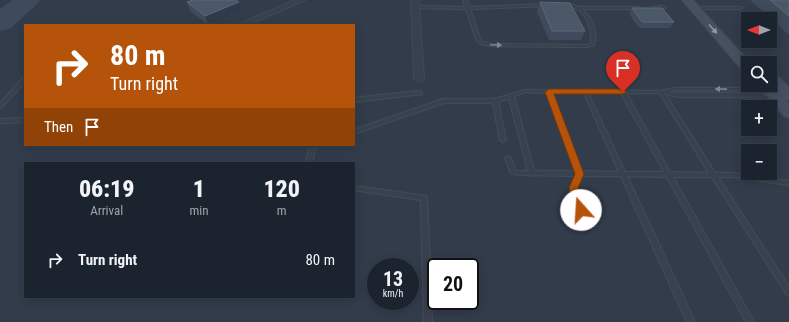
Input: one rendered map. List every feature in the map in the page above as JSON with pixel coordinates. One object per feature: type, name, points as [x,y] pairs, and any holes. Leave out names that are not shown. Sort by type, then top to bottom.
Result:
[{"type":"street","points":[[243,24],[300,0]]},
{"type":"street","points":[[415,4],[419,78]]},
{"type":"street","points":[[697,4],[751,56]]},
{"type":"street","points":[[697,4],[741,59]]},
{"type":"street","points":[[777,88],[784,99],[789,113]]},
{"type":"street","points":[[774,92],[784,99]]},
{"type":"lane","points":[[465,0],[478,39],[482,43],[491,45],[586,46],[594,44],[593,25],[578,8]]},
{"type":"lane","points":[[415,4],[467,8],[549,5]]},
{"type":"lane","points":[[697,4],[741,8]]},
{"type":"lane","points":[[560,5],[578,8],[640,8]]},
{"type":"lane","points":[[648,8],[664,8]]},
{"type":"lane","points":[[0,106],[24,80]]},
{"type":"lane","points":[[660,92],[674,88],[741,89]]},
{"type":"lane","points":[[355,132],[443,101],[495,101],[524,91],[660,92],[678,95],[756,96],[784,99]]},
{"type":"lane","points":[[549,92],[579,174],[574,188],[581,210]]},
{"type":"lane","points":[[585,92],[691,322]]},
{"type":"lane","points":[[623,92],[750,322]]},
{"type":"lane","points":[[660,92],[789,293]]},
{"type":"lane","points":[[355,100],[420,93]]},
{"type":"lane","points":[[511,96],[532,174]]},
{"type":"lane","points":[[495,101],[503,140]]},
{"type":"lane","points":[[0,120],[24,120]]},
{"type":"lane","points":[[309,162],[313,146]]},
{"type":"lane","points":[[508,158],[513,171],[519,173],[733,175],[789,183]]},
{"type":"lane","points":[[355,188],[424,198],[428,322]]},
{"type":"shaded area","points":[[0,0],[789,0],[789,322],[0,322]]},
{"type":"building","points":[[193,0],[236,0],[239,2],[205,16],[187,2]]},
{"type":"building","points":[[770,0],[789,0],[789,16]]},
{"type":"building","points":[[540,2],[570,3],[585,31],[552,31]]},
{"type":"building","points":[[632,8],[662,8],[674,22],[642,22]]},
{"type":"taxiway","points":[[0,23],[27,0]]},
{"type":"route","points":[[581,210],[574,188],[579,174],[549,92],[623,92]]}]
